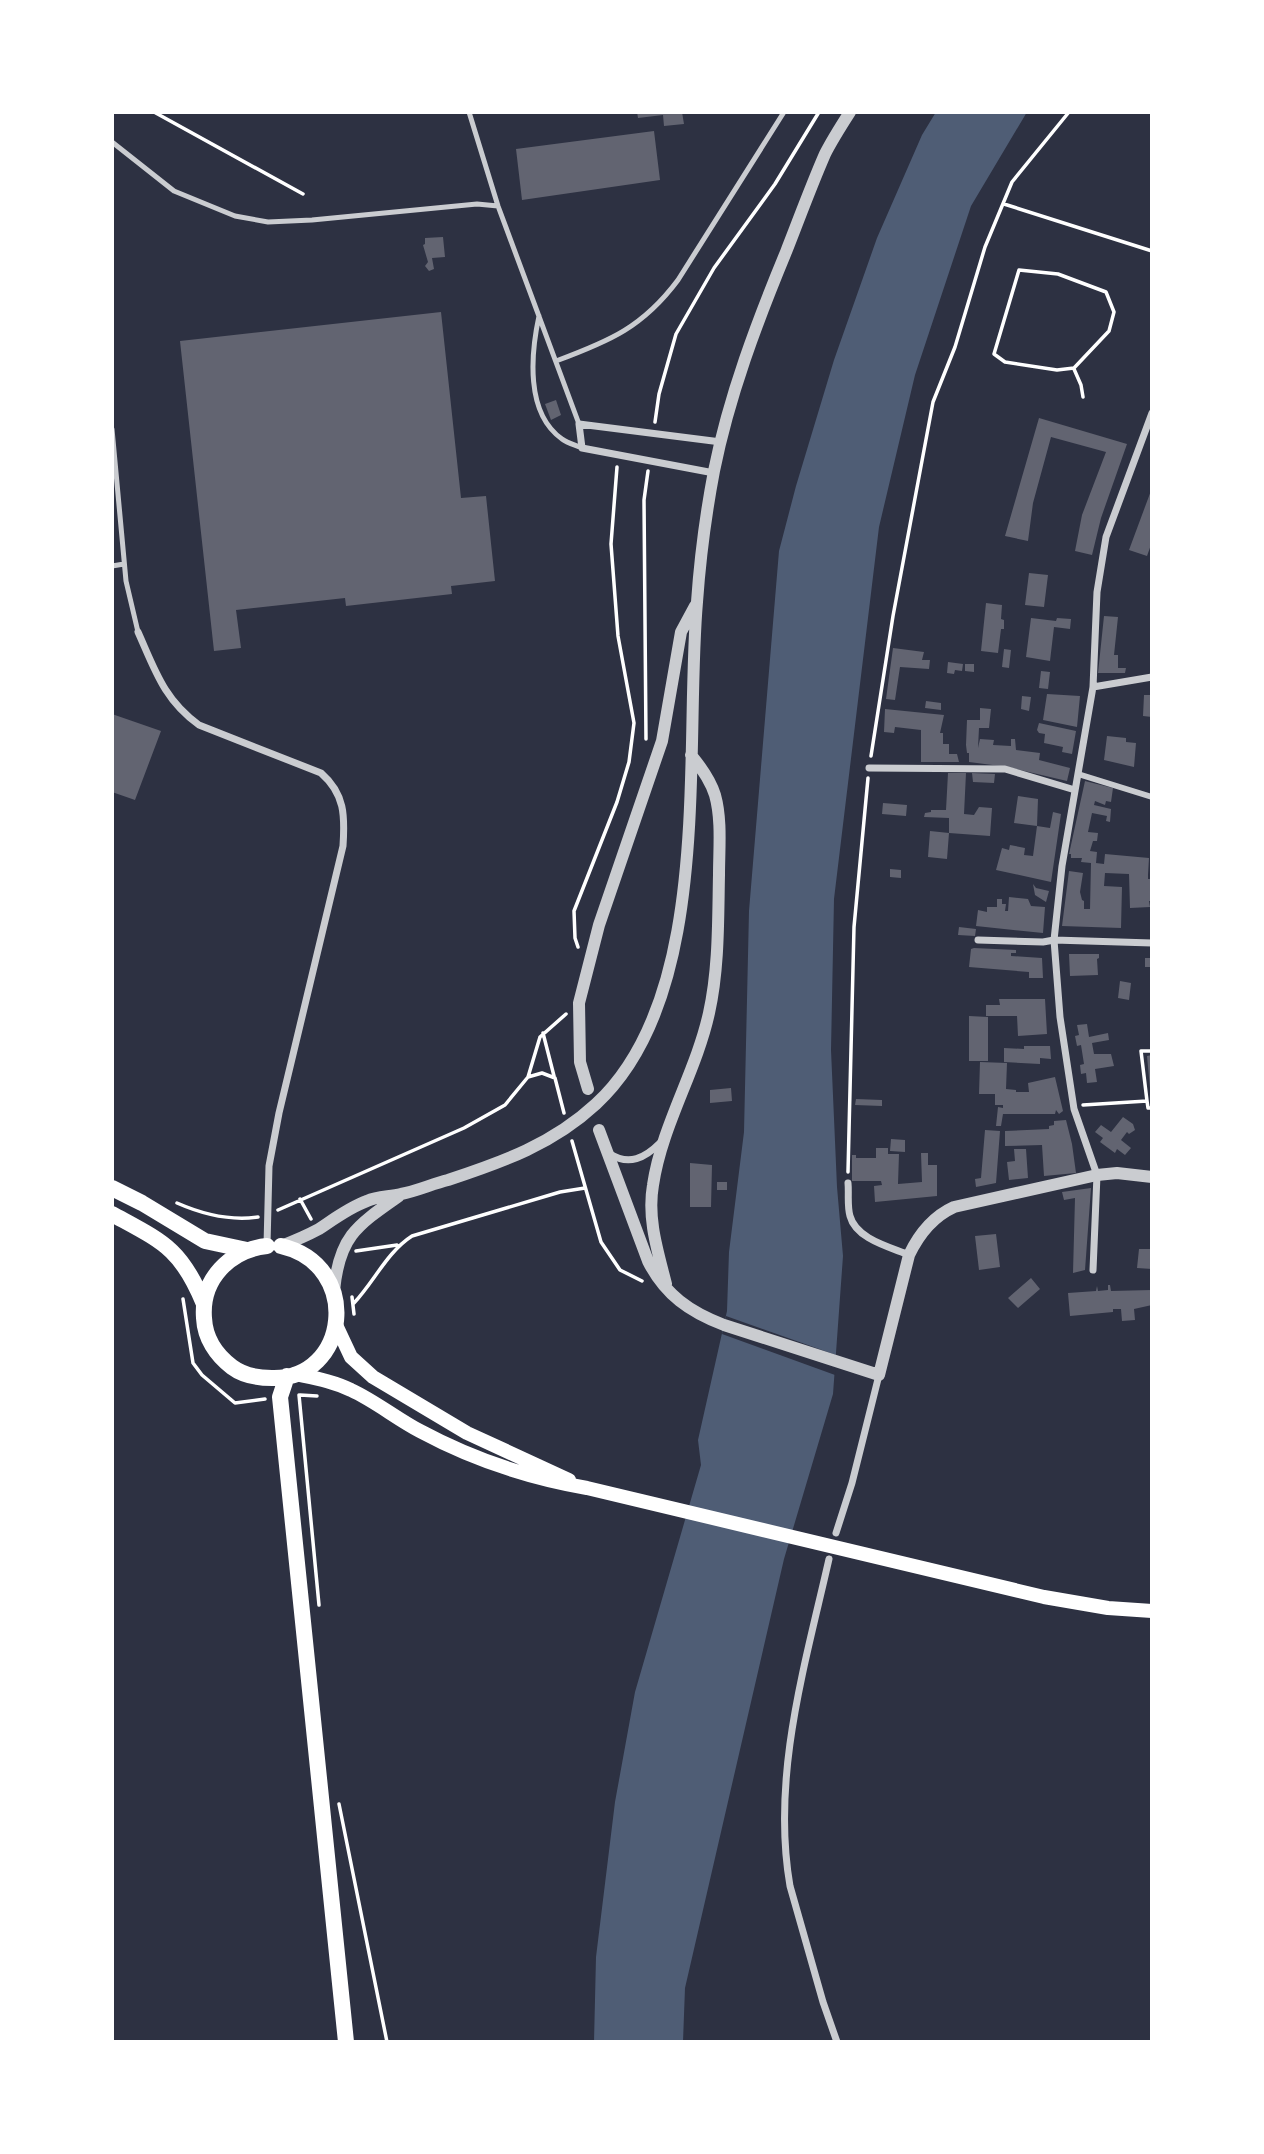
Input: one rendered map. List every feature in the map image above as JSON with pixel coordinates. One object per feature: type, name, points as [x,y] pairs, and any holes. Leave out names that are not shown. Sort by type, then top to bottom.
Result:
[{"type":"main road","points":[[112,1188],[205,1241],[247,1250]]},
{"type":"main road","points":[[112,1214],[174,1251],[187,1268],[204,1304],[207,1333],[218,1354],[237,1370],[252,1376],[269,1378],[291,1375],[332,1382],[351,1390],[419,1431],[491,1463],[545,1481],[587,1488],[1073,1603],[1152,1611]]},
{"type":"main road","points":[[204,1304],[218,1271],[231,1258],[247,1250],[274,1246],[295,1250],[314,1261],[324,1272],[334,1292],[337,1308],[331,1341],[322,1355],[309,1366],[291,1375],[280,1396]]},
{"type":"main road","points":[[336,1325],[351,1357],[373,1377],[467,1433],[587,1488]]},
{"type":"main road","points":[[269,1378],[280,1396],[346,2042]]},
{"type":"street","points":[[138,632],[169,696],[186,716],[199,725],[321,773],[332,783],[344,807],[343,846],[279,1113],[269,1166],[274,1246],[307,1235],[362,1202],[376,1197],[400,1195],[505,1161],[550,1139],[575,1123],[621,1076],[651,1026],[669,972],[678,927],[687,841],[696,602],[714,473],[758,319],[826,152],[850,112]]},
{"type":"street","points":[[1093,1270],[1097,1175],[1074,1106],[1060,1017],[1054,940],[1062,866],[1093,687],[1097,592],[1106,537],[1152,413]]},
{"type":"street","points":[[714,473],[582,447],[579,424],[721,442]]},
{"type":"street","points":[[588,1089],[580,1062],[579,1003],[599,925],[662,741],[681,632],[696,602]]},
{"type":"street","points":[[1093,687],[1152,677]]},
{"type":"street","points":[[668,1292],[652,1227],[652,1185],[665,1138],[705,1025],[715,974],[719,865],[716,799],[704,771],[691,755]]},
{"type":"street","points":[[869,768],[1005,769],[1075,790]]},
{"type":"street","points":[[1078,774],[1152,797]]},
{"type":"street","points":[[978,940],[1152,943]]},
{"type":"street","points":[[599,1130],[648,1261],[668,1292],[686,1307],[724,1325],[879,1375]]},
{"type":"street","points":[[606,1151],[620,1160],[633,1161],[649,1154],[665,1138]]},
{"type":"street","points":[[836,1533],[852,1483],[909,1255],[917,1239],[932,1221],[954,1207],[1097,1175],[1117,1173],[1152,1177]]},
{"type":"street","points":[[848,1183],[850,1216],[855,1227],[864,1235],[909,1255]]},
{"type":"street","points":[[334,1292],[339,1261],[351,1234],[400,1195]]},
{"type":"street","points":[[829,1559],[791,1738],[785,1802],[790,1886],[823,2003],[837,2042]]},
{"type":"lane","points":[[469,112],[498,206],[579,424]]},
{"type":"lane","points":[[556,361],[593,348],[620,333],[648,315],[663,301],[784,112]]},
{"type":"lane","points":[[112,142],[174,191],[235,216],[268,222],[477,204],[498,206]]},
{"type":"lane","points":[[539,316],[531,367],[534,388],[551,429],[562,440],[582,447]]},
{"type":"lane","points":[[112,429],[124,565],[138,632]]},
{"type":"lane","points":[[112,566],[124,565]]},
{"type":"path","points":[[154,112],[303,194]]},
{"type":"path","points":[[659,394],[676,334],[714,268],[775,184],[819,112]]},
{"type":"path","points":[[941,378],[955,347],[985,247],[1012,182],[1069,112]]},
{"type":"path","points":[[1003,203],[1152,251]]},
{"type":"path","points":[[1019,270],[1058,274],[1106,292],[1114,312],[1109,331],[1074,368],[1057,370],[1005,362],[993,354],[1019,270]]},
{"type":"path","points":[[1074,368],[1082,385],[1083,397]]},
{"type":"path","points":[[579,950],[575,938],[575,911],[617,802],[629,762],[634,723],[618,636],[611,544],[618,455]]},
{"type":"path","points":[[644,500],[647,743]]},
{"type":"path","points":[[278,1210],[472,1124],[505,1105],[528,1077],[537,1044],[543,1033],[579,1003]]},
{"type":"path","points":[[543,1033],[555,1078]]},
{"type":"path","points":[[1152,1051],[1142,1051],[1148,1108],[1152,1108]]},
{"type":"path","points":[[1074,1106],[1147,1101]]},
{"type":"path","points":[[354,1303],[400,1245],[423,1231],[560,1192],[585,1188],[601,1242],[613,1262],[630,1276],[668,1292]]},
{"type":"path","points":[[300,1199],[314,1223]]},
{"type":"path","points":[[198,1211],[235,1218],[257,1217]]},
{"type":"path","points":[[351,1251],[400,1245]]},
{"type":"path","points":[[182,1294],[189,1347],[196,1369],[235,1403],[280,1396]]},
{"type":"path","points":[[351,1294],[354,1319]]},
{"type":"path","points":[[320,1396],[299,1395],[321,1617]]},
{"type":"path","points":[[338,1797],[387,2042]]},
{"type":"water","points":[[936,112],[1027,112],[971,206],[915,375],[879,527],[834,899],[831,1050],[843,1256],[833,1394],[784,1559],[685,1988],[683,2042],[594,2042],[596,1957],[615,1802],[635,1692],[701,1465],[698,1440],[727,1311],[729,1252],[744,1132],[749,911],[779,551],[834,360],[877,238],[922,135]]},
{"type":"pier","points":[[726,1316],[836,1355],[835,1375],[722,1334]]},
{"type":"building","points":[[637,112],[682,112],[684,124],[664,126],[663,115],[638,118]]},
{"type":"building","points":[[654,131],[660,180],[522,200],[516,149]]},
{"type":"building","points":[[443,237],[445,257],[432,258],[434,269],[429,271],[425,266],[428,262],[423,245],[425,238]]},
{"type":"building","points":[[441,312],[461,498],[486,496],[495,581],[451,586],[452,594],[346,606],[345,598],[236,610],[241,648],[214,651],[180,341]]},
{"type":"building","points":[[556,400],[561,415],[551,420],[545,404]]},
{"type":"building","points":[[1039,418],[1127,444],[1101,518],[1092,555],[1075,551],[1082,515],[1106,452],[1051,437],[1033,503],[1028,541],[1005,536]]},
{"type":"building","points":[[1152,488],[1152,542],[1147,556],[1129,550]]},
{"type":"building","points":[[1029,573],[1048,575],[1044,607],[1025,605]]},
{"type":"building","points":[[986,603],[1002,605],[1001,619],[1004,620],[1004,629],[1001,629],[998,653],[981,651]]},
{"type":"building","points":[[1104,616],[1118,617],[1114,655],[1118,655],[1118,668],[1126,668],[1125,673],[1098,673]]},
{"type":"building","points":[[1031,618],[1056,621],[1057,618],[1071,619],[1070,629],[1054,627],[1050,661],[1026,657]]},
{"type":"building","points":[[893,648],[924,652],[922,660],[930,660],[929,669],[900,667],[895,700],[886,699]]},
{"type":"building","points":[[1004,649],[1011,650],[1009,668],[1002,667]]},
{"type":"building","points":[[948,662],[963,664],[962,671],[947,673]]},
{"type":"building","points":[[965,664],[974,664],[974,672],[965,671]]},
{"type":"building","points":[[1041,671],[1050,672],[1048,689],[1039,688]]},
{"type":"building","points":[[1047,694],[1080,696],[1077,727],[1043,720]]},
{"type":"building","points":[[1144,695],[1152,695],[1152,717],[1143,716]]},
{"type":"building","points":[[1022,696],[1031,697],[1029,711],[1021,709]]},
{"type":"building","points":[[926,701],[941,703],[941,710],[925,708]]},
{"type":"building","points":[[980,708],[991,709],[989,728],[979,728],[978,748],[980,739],[994,740],[993,745],[1011,746],[1011,739],[1015,739],[1016,750],[1040,753],[1039,760],[1070,768],[1067,781],[1008,767],[969,762],[966,745],[967,720],[980,720]]},
{"type":"building","points":[[885,709],[944,715],[940,733],[943,733],[943,744],[949,744],[949,754],[957,754],[959,762],[921,762],[921,730],[895,727],[894,733],[884,732]]},
{"type":"building","points":[[112,714],[161,731],[135,800],[112,792]]},
{"type":"building","points":[[1039,723],[1076,731],[1072,754],[1062,752],[1063,747],[1044,743],[1045,734],[1037,730]]},
{"type":"building","points":[[1107,736],[1126,738],[1126,742],[1136,743],[1134,767],[1104,760]]},
{"type":"building","points":[[948,773],[966,773],[964,814],[974,815],[979,807],[992,808],[990,836],[949,833],[949,818],[924,817],[925,813],[931,810],[946,810]]},
{"type":"building","points":[[972,773],[995,774],[994,783],[973,782]]},
{"type":"building","points":[[1085,781],[1113,788],[1111,802],[1106,801],[1105,805],[1095,801],[1094,805],[1111,809],[1110,822],[1106,821],[1107,816],[1092,813],[1088,832],[1098,833],[1097,841],[1093,841],[1090,851],[1097,852],[1096,863],[1104,864],[1105,854],[1149,858],[1148,879],[1152,879],[1150,907],[1130,908],[1129,874],[1105,873],[1104,886],[1122,887],[1121,928],[1062,926],[1069,871],[1083,873],[1080,892],[1084,909],[1090,909],[1091,863],[1081,862],[1082,858],[1071,858],[1069,854]]},
{"type":"building","points":[[1018,796],[1038,799],[1037,826],[1014,823]]},
{"type":"building","points":[[883,803],[907,805],[906,816],[882,814]]},
{"type":"building","points":[[1053,812],[1061,814],[1051,882],[996,870],[1002,848],[1009,850],[1010,845],[1025,848],[1024,855],[1033,856],[1037,826],[1050,828]]},
{"type":"building","points":[[930,831],[949,833],[947,859],[928,857]]},
{"type":"building","points":[[890,869],[901,870],[901,878],[890,877]]},
{"type":"building","points":[[1033,884],[1036,888],[1049,891],[1046,902],[1035,895]]},
{"type":"building","points":[[1009,897],[1028,899],[1031,906],[1045,907],[1043,933],[976,926],[978,910],[987,912],[987,907],[997,907],[997,899],[1002,899],[1002,904],[1006,904],[1005,911],[1008,911]]},
{"type":"building","points":[[959,927],[976,929],[975,936],[958,935]]},
{"type":"building","points":[[971,949],[1016,950],[1011,956],[1042,958],[1043,978],[1029,978],[1029,972],[969,967]]},
{"type":"building","points":[[1069,954],[1099,954],[1098,975],[1070,976]]},
{"type":"building","points":[[1145,958],[1152,958],[1152,967],[1145,967]]},
{"type":"building","points":[[1120,981],[1131,983],[1129,1000],[1118,998]]},
{"type":"building","points":[[999,999],[1045,999],[1047,1034],[1018,1036],[1017,1016],[986,1016],[986,1005],[1000,1005]]},
{"type":"building","points":[[969,1016],[988,1017],[988,1061],[969,1061]]},
{"type":"building","points":[[1087,1024],[1089,1037],[1108,1033],[1109,1040],[1092,1043],[1094,1054],[1111,1054],[1114,1066],[1095,1069],[1097,1082],[1087,1083],[1086,1073],[1081,1074],[1080,1065],[1084,1064],[1081,1045],[1077,1046],[1075,1036],[1079,1035],[1077,1025]]},
{"type":"building","points":[[1024,1046],[1050,1046],[1051,1059],[1040,1058],[1040,1064],[1004,1062],[1004,1048],[1024,1049]]},
{"type":"building","points":[[1152,1055],[1152,1088],[1150,1088],[1147,1056]]},
{"type":"building","points":[[980,1062],[1007,1063],[1006,1089],[1016,1092],[1029,1092],[1028,1083],[1055,1077],[1063,1111],[1059,1114],[1056,1110],[1055,1114],[1003,1114],[1001,1126],[996,1126],[998,1107],[1003,1108],[1003,1105],[995,1105],[995,1094],[979,1094]]},
{"type":"building","points":[[731,1088],[732,1101],[710,1103],[710,1090]]},
{"type":"building","points":[[856,1099],[882,1100],[882,1106],[855,1105]]},
{"type":"building","points":[[1123,1117],[1133,1124],[1135,1130],[1129,1134],[1127,1132],[1121,1140],[1131,1148],[1125,1155],[1117,1149],[1115,1153],[1100,1142],[1103,1138],[1095,1132],[1101,1125],[1111,1132]]},
{"type":"building","points":[[1066,1120],[1076,1173],[1044,1176],[1042,1145],[1005,1146],[1005,1131],[1049,1129],[1049,1126],[1054,1125],[1054,1121]]},
{"type":"building","points":[[985,1130],[1000,1131],[996,1183],[976,1187],[975,1179],[981,1178]]},
{"type":"building","points":[[891,1139],[905,1140],[905,1152],[890,1151]]},
{"type":"building","points":[[876,1148],[888,1148],[888,1154],[899,1154],[898,1184],[922,1182],[921,1153],[928,1153],[928,1165],[937,1165],[937,1196],[875,1202],[874,1186],[882,1185],[881,1181],[852,1181],[852,1155],[856,1155],[856,1158],[876,1158]]},
{"type":"building","points":[[1014,1149],[1026,1149],[1028,1178],[1009,1180],[1007,1162],[1015,1161]]},
{"type":"building","points":[[690,1163],[712,1165],[711,1207],[690,1207]]},
{"type":"building","points":[[717,1182],[727,1182],[727,1190],[717,1190]]},
{"type":"building","points":[[1091,1188],[1085,1270],[1073,1273],[1075,1198],[1064,1200],[1062,1192]]},
{"type":"building","points":[[996,1234],[1000,1267],[979,1270],[975,1236]]},
{"type":"building","points":[[1139,1249],[1152,1249],[1152,1269],[1137,1268]]},
{"type":"building","points":[[1031,1278],[1040,1289],[1018,1308],[1008,1298]]},
{"type":"building","points":[[1108,1285],[1111,1291],[1152,1290],[1152,1305],[1134,1309],[1135,1320],[1122,1321],[1121,1309],[1070,1316],[1068,1293],[1096,1291],[1097,1286],[1098,1291],[1108,1290]]}]
